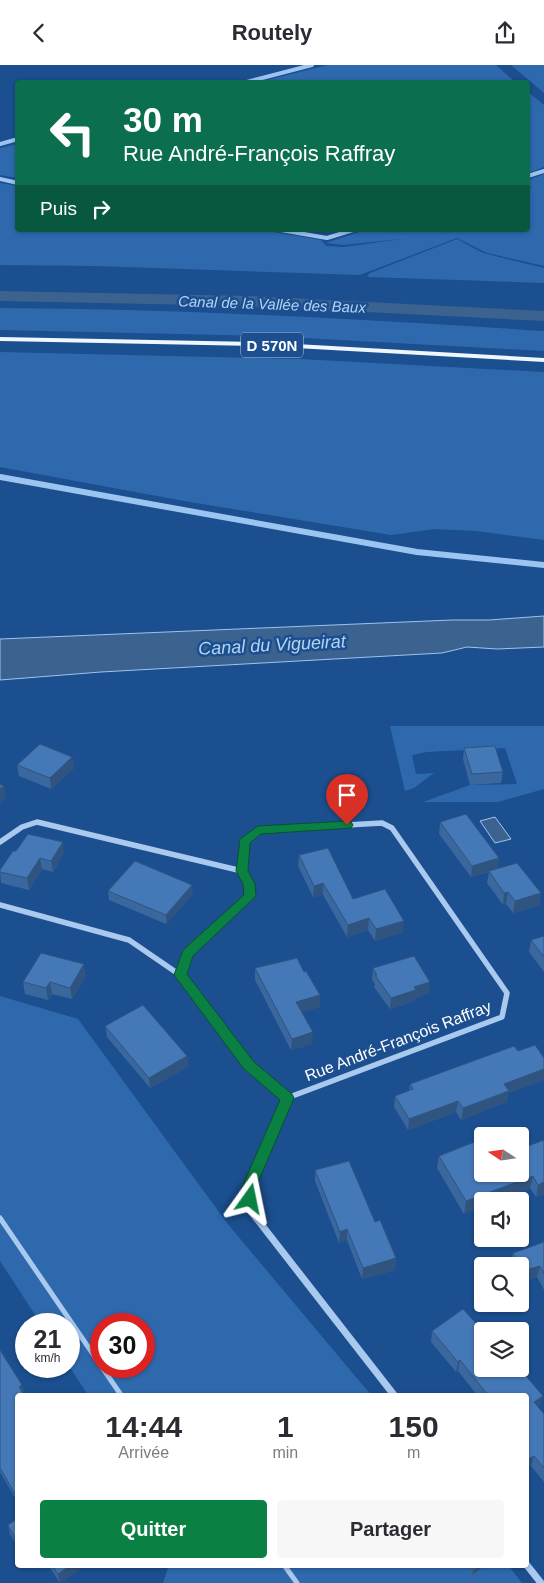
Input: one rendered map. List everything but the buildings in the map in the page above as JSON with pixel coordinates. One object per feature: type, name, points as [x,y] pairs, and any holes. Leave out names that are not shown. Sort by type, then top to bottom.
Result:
[{"type":"main road","name":"D 570N","points":[[0,339],[260,344],[544,360]]},
{"type":"street","points":[[0,842],[22,827],[37,822],[242,871]]},
{"type":"street","name":"Rue André-François Raffray","points":[[180,975],[187,954],[250,896],[249,884],[242,871],[244,841],[258,830],[382,823],[392,828],[507,993],[502,1017],[287,1098]]},
{"type":"street","points":[[0,905],[129,940],[180,975],[249,1066],[287,1098],[249,1187],[250,1210],[392,1393]]},
{"type":"street","points":[[529,1568],[541,1583]]},
{"type":"lane","points":[[0,1218],[120,1393]]},
{"type":"lane","points":[[286,1568],[297,1583]]},
{"type":"shaded area","points":[[328,65],[496,65],[513,80],[267,80]]},
{"type":"shaded area","points":[[511,65],[544,65],[544,93]]},
{"type":"shaded area","points":[[530,94],[544,105],[544,167],[530,172]]},
{"type":"shaded area","points":[[15,144],[15,178],[0,175],[0,148]]},
{"type":"shaded area","points":[[544,174],[544,266],[487,253],[457,238],[360,275],[94,266],[0,265],[0,183],[15,186],[15,232],[274,232],[321,240],[326,246],[344,247],[401,239],[343,245],[326,243],[359,232],[530,232],[530,179]]},
{"type":"shaded area","points":[[457,239],[483,253],[544,268],[544,283],[367,277],[370,273]]},
{"type":"shaded area","points":[[0,308],[272,315],[544,331],[544,351],[266,336],[0,330]]},
{"type":"shaded area","points":[[0,352],[300,359],[544,372],[544,540],[476,531],[435,529],[391,535],[184,501],[0,467]]},
{"type":"shaded area","points":[[390,726],[544,726],[544,789],[498,802],[423,802],[470,785],[517,784],[505,748],[427,752],[412,755],[416,774],[434,773],[414,788],[405,791]]},
{"type":"shaded area","points":[[0,996],[78,1019],[227,1223],[369,1393],[87,1393],[77,1378],[80,1378],[80,1313],[34,1313],[0,1261]]},
{"type":"shaded area","points":[[168,1568],[510,1568],[522,1583],[163,1583]]},
{"type":"water","name":"Canal du Vigueirat","points":[[544,616],[544,647],[497,649],[467,647],[442,653],[101,672],[0,680],[0,639],[489,620]]},
{"type":"water","points":[[495,817],[511,839],[495,843],[480,821]]},
{"type":"waterway","points":[[254,80],[312,65]]},
{"type":"waterway","points":[[0,144],[15,140]]},
{"type":"waterway","points":[[530,175],[544,171]]},
{"type":"waterway","points":[[0,179],[15,182]]},
{"type":"waterway","points":[[292,232],[327,238],[346,232]]},
{"type":"waterway","name":"Canal de la Vallée des Baux","points":[[0,296],[251,301],[544,316]]},
{"type":"waterway","points":[[0,477],[417,552],[544,565]]},
{"type":"route","points":[[250,1199],[249,1187],[287,1098],[249,1066],[180,975],[187,954],[250,896],[249,884],[242,871],[244,841],[258,830],[347,825]]}]
